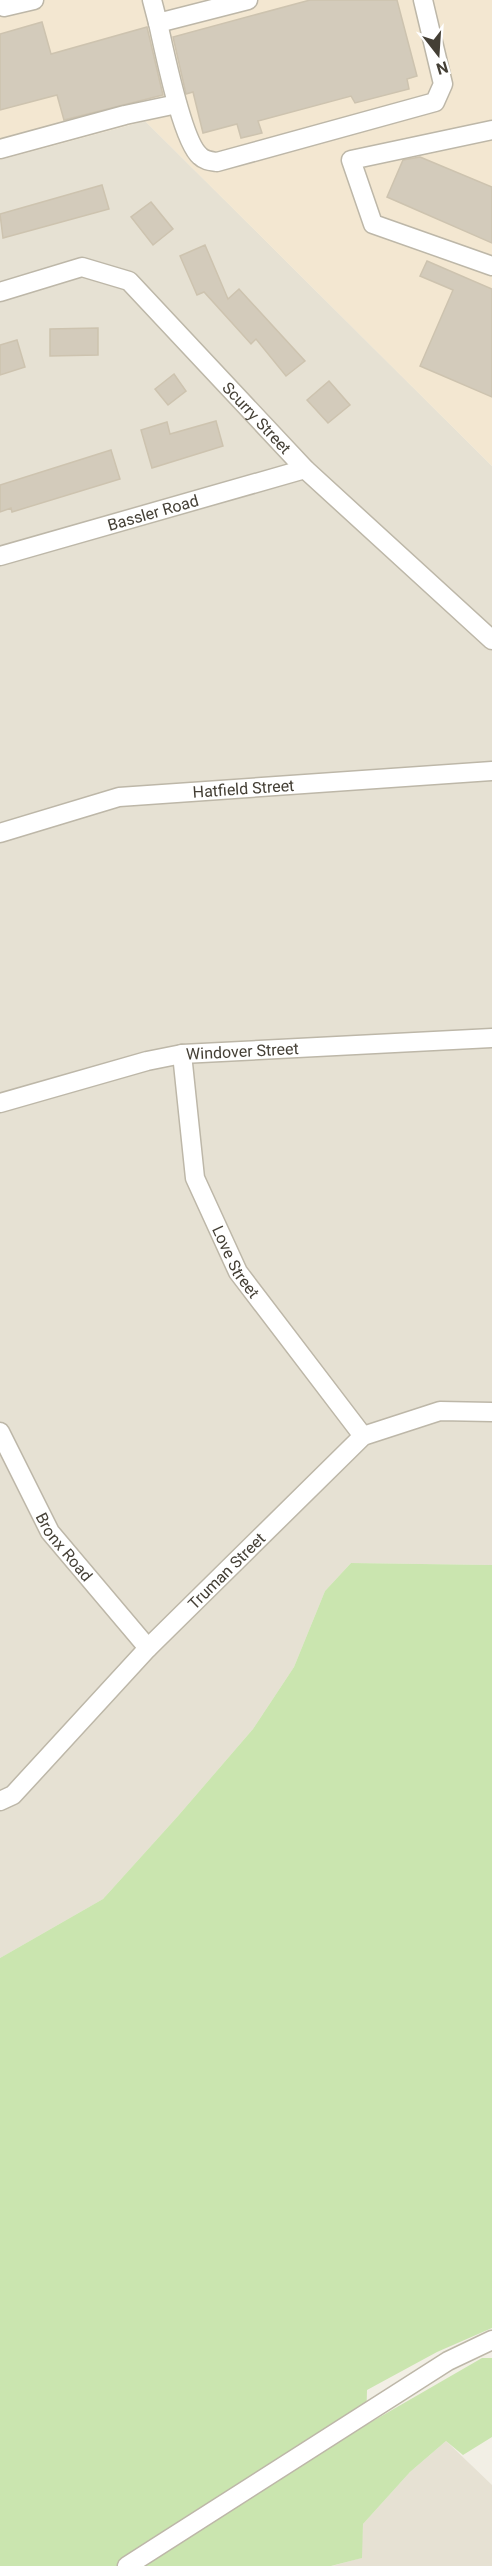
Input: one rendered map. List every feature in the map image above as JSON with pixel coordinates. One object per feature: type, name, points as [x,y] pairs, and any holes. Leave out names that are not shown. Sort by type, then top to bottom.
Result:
[{"type":"street","points":[[2,5],[34,0]]},
{"type":"street","points":[[152,0],[177,104],[198,155],[207,161],[217,162],[435,102],[443,84],[423,0]]},
{"type":"street","points":[[158,23],[248,0]]},
{"type":"street","points":[[0,148],[125,115],[177,104]]},
{"type":"street","points":[[492,130],[351,160],[373,224],[492,266]]},
{"type":"street","name":"Scurry Street","points":[[0,292],[82,267],[129,281],[305,469],[492,640]]},
{"type":"street","name":"Bassler Road","points":[[0,556],[305,469]]},
{"type":"street","name":"Hatfield Street","points":[[0,833],[119,797],[492,771]]},
{"type":"street","name":"Windover Street","points":[[0,1103],[147,1061],[182,1054],[492,1038]]},
{"type":"street","name":"Love Street","points":[[182,1054],[195,1178],[238,1272],[363,1436]]},
{"type":"street","name":"Truman Street","points":[[0,1802],[13,1795],[148,1648],[363,1436],[440,1410],[492,1412]]},
{"type":"street","name":"Bronx Road","points":[[0,1432],[50,1532],[148,1648]]},
{"type":"street","points":[[127,2566],[448,2361],[492,2340]]},
{"type":"shaded area","points":[[0,0],[492,0],[492,466],[145,121],[0,160]]},
{"type":"shaded area","points":[[145,121],[492,466],[492,1565],[351,1563],[325,1591],[294,1667],[253,1729],[178,1816],[103,1899],[0,1958],[0,160]]},
{"type":"shaded area","points":[[446,2441],[492,2485],[492,2566],[332,2566],[361,2558],[363,2524],[410,2472]]},
{"type":"green space","points":[[351,1563],[492,1565],[492,2328],[437,2352],[367,2390],[366,2425],[482,2358],[492,2358],[492,2437],[463,2455],[446,2441],[410,2472],[363,2524],[362,2558],[331,2566],[0,2566],[0,1958],[103,1899],[178,1816],[253,1729],[294,1667],[325,1591]]},
{"type":"building","points":[[310,0],[397,0],[417,76],[407,79],[409,89],[355,103],[351,96],[258,121],[262,133],[241,138],[237,124],[203,133],[193,92],[186,94],[173,37]]},
{"type":"building","points":[[42,22],[51,54],[147,27],[163,95],[64,120],[57,95],[0,110],[0,34]]},
{"type":"building","points":[[420,157],[492,187],[492,243],[387,197],[403,160]]},
{"type":"building","points":[[102,185],[109,209],[3,238],[0,214]]},
{"type":"building","points":[[151,202],[173,229],[153,245],[131,217]]},
{"type":"building","points":[[205,245],[228,299],[239,289],[305,361],[286,376],[256,339],[251,344],[204,292],[197,295],[180,256]]},
{"type":"building","points":[[427,261],[492,289],[492,397],[420,366],[453,290],[420,276]]},
{"type":"building","points":[[98,328],[98,355],[50,356],[50,329]]},
{"type":"building","points":[[17,340],[25,367],[0,375],[0,345]]},
{"type":"building","points":[[174,374],[186,391],[168,405],[155,389]]},
{"type":"building","points":[[329,381],[350,405],[328,423],[307,400]]},
{"type":"building","points":[[216,421],[223,446],[152,468],[141,430],[167,422],[170,434]]},
{"type":"building","points":[[111,450],[120,479],[12,512],[11,508],[0,512],[0,485]]}]
